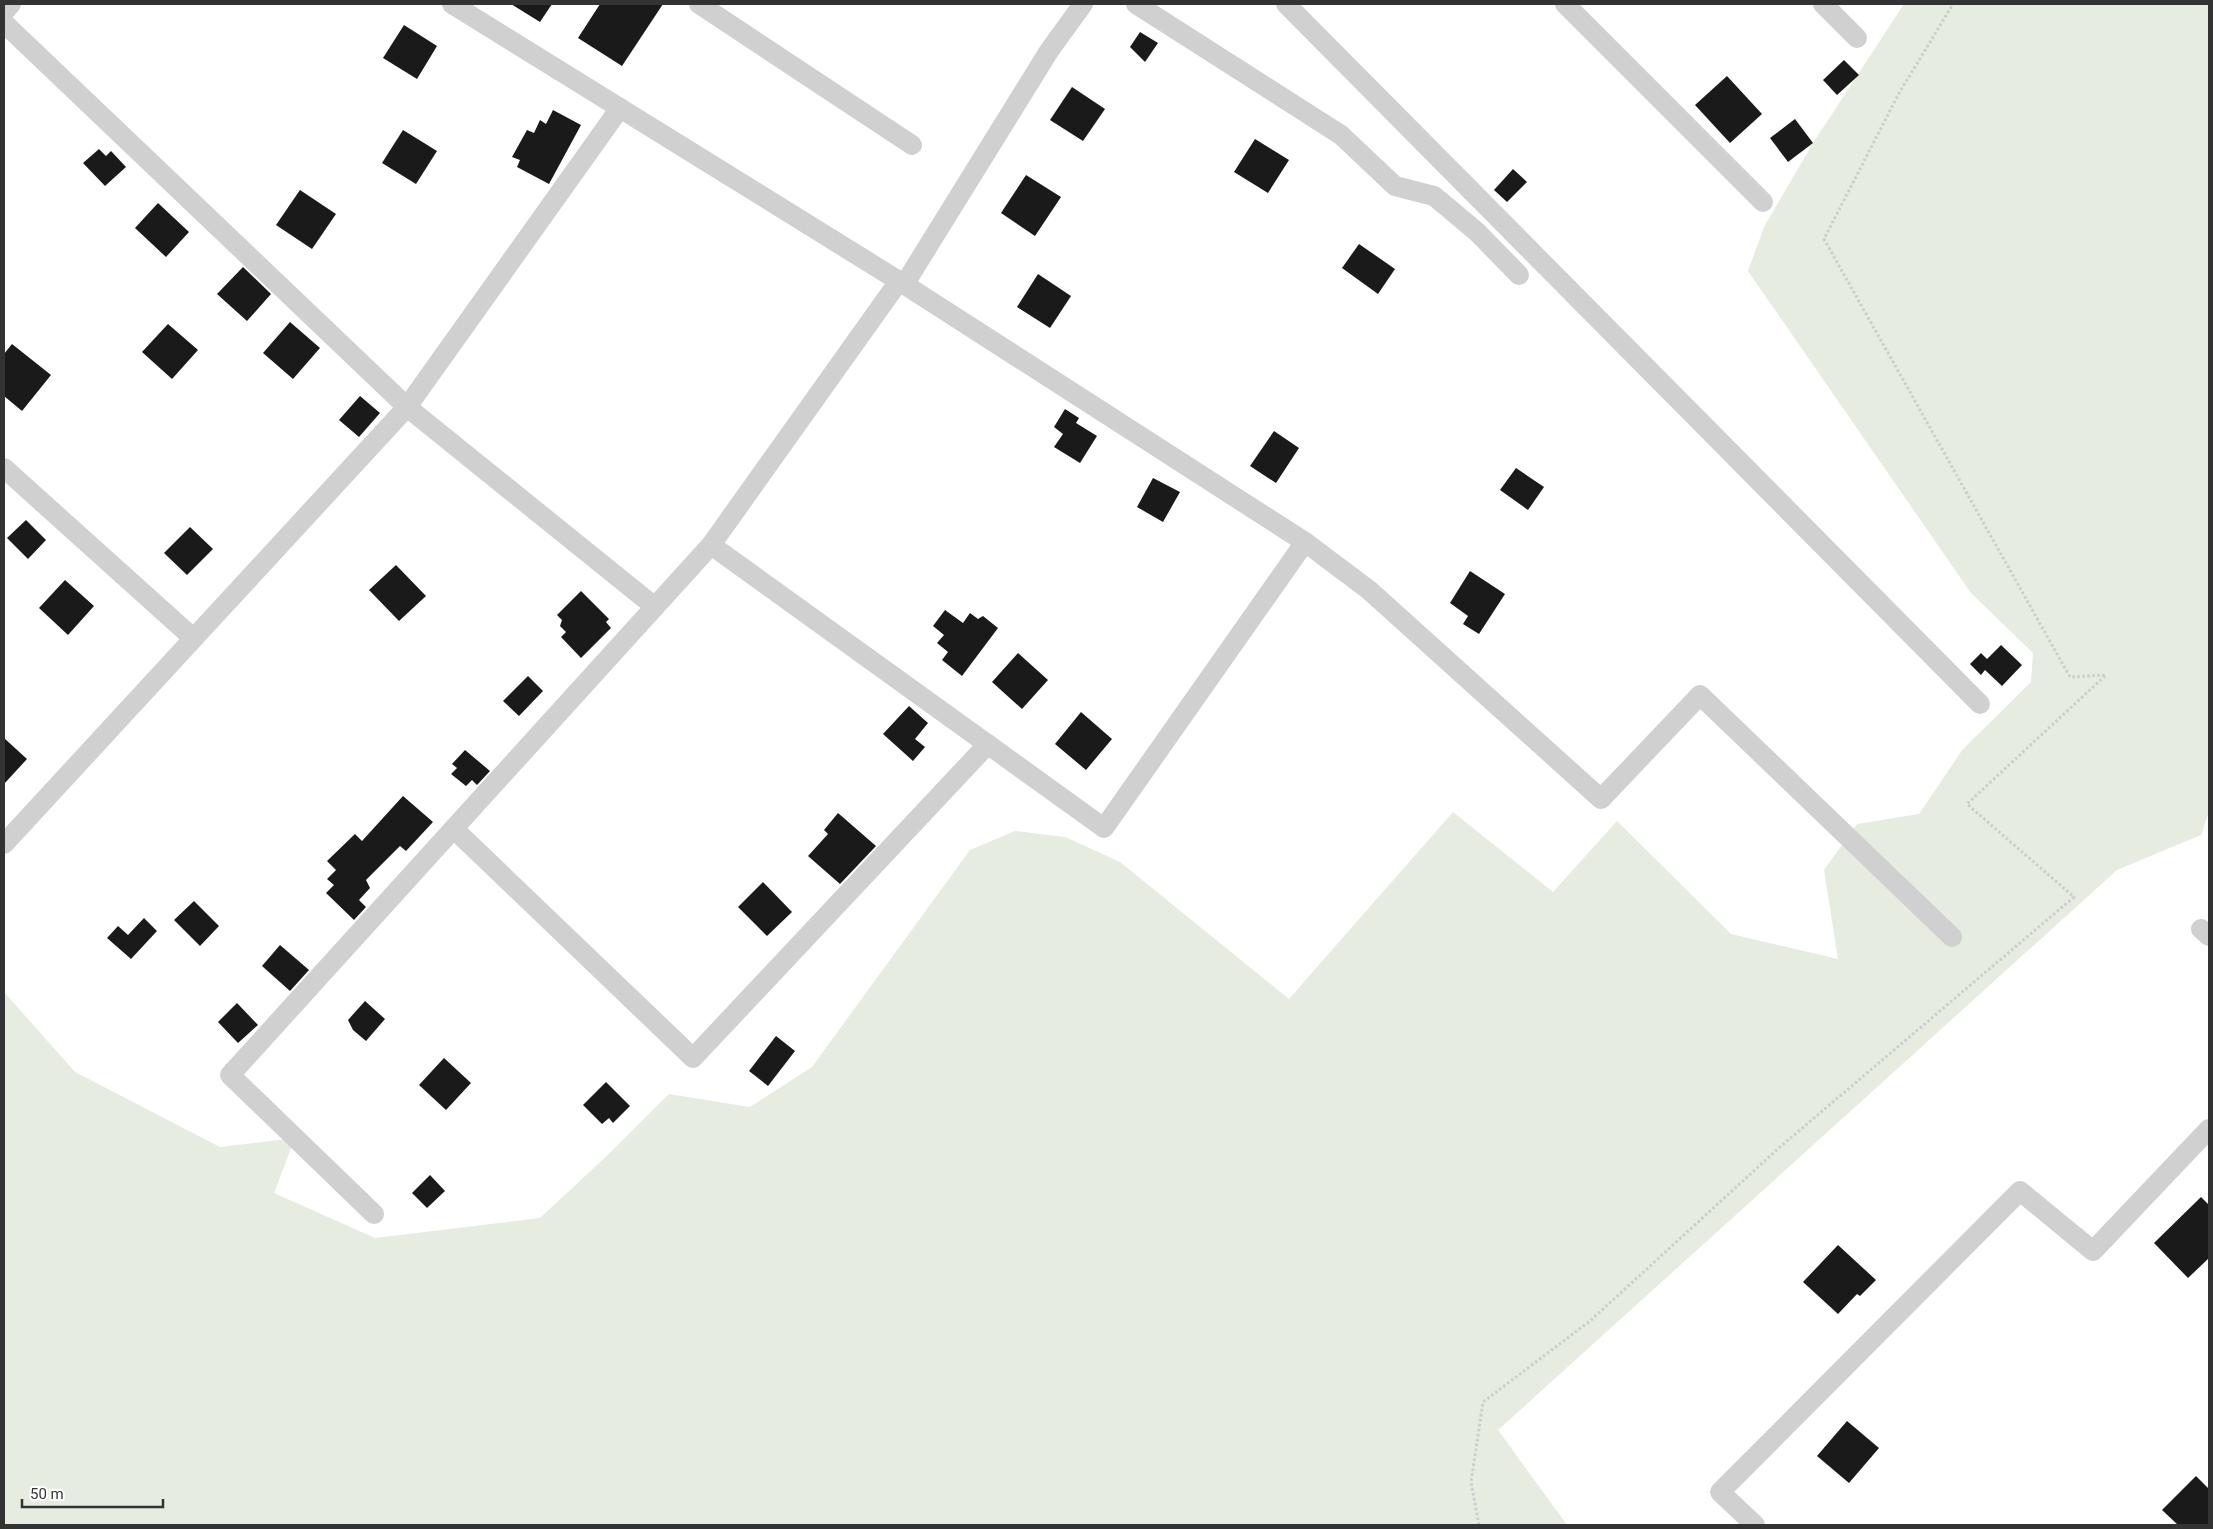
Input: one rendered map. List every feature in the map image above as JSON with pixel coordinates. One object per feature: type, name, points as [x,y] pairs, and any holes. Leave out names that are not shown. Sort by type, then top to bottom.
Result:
[{"type":"street","points":[[4,12],[11,4]]},
{"type":"street","points":[[452,4],[902,283],[1306,542],[1369,590],[1601,799],[1700,695],[1952,937]]},
{"type":"street","points":[[699,4],[912,145]]},
{"type":"street","points":[[374,1214],[230,1075],[711,545],[902,283],[1049,51],[1083,4]]},
{"type":"street","points":[[1136,4],[1341,135],[1395,186],[1434,196],[1477,232],[1519,275]]},
{"type":"street","points":[[1286,4],[1980,704]]},
{"type":"street","points":[[1565,4],[1763,202]]},
{"type":"street","points":[[1823,4],[1857,38]]},
{"type":"street","points":[[4,23],[407,407],[655,607]]},
{"type":"street","points":[[4,844],[407,407],[620,108]]},
{"type":"street","points":[[4,468],[193,638]]},
{"type":"street","points":[[711,545],[1104,828],[1306,542]]},
{"type":"street","points":[[454,829],[693,1058],[988,744]]},
{"type":"street","points":[[1754,1525],[1720,1492],[2020,1190],[2092,1251],[2209,1130]]},
{"type":"path","points":[[1479,1525],[1471,1482],[1483,1402],[1590,1321],[1780,1147],[2074,897],[1967,804],[2106,675],[2070,677],[1824,239],[1898,95],[1953,4]]},
{"type":"shaded area","points":[[1904,4],[2209,4],[2209,811],[2201,835],[2117,870],[1498,1430],[1567,1525],[4,1525],[4,992],[75,1072],[220,1147],[295,1138],[274,1193],[375,1238],[540,1218],[612,1151],[669,1094],[750,1107],[812,1067],[970,850],[1015,831],[1065,837],[1120,862],[1289,999],[1453,812],[1553,892],[1617,821],[1731,934],[1838,959],[1824,870],[1857,824],[1919,814],[1963,749],[2031,682],[2033,653],[1971,593],[1748,271],[1764,227],[1813,143]]},
{"type":"building","points":[[511,4],[552,4],[540,22]]},
{"type":"building","points":[[600,4],[663,4],[622,66],[578,38]]},
{"type":"building","points":[[404,25],[437,46],[417,79],[383,58]]},
{"type":"building","points":[[1140,32],[1158,43],[1145,62],[1130,47]]},
{"type":"building","points":[[1844,60],[1859,75],[1837,95],[1823,80]]},
{"type":"building","points":[[1727,76],[1762,114],[1730,143],[1695,105]]},
{"type":"building","points":[[1072,87],[1105,109],[1083,141],[1050,120]]},
{"type":"building","points":[[553,110],[581,125],[549,184],[517,167],[520,160],[512,157],[527,130],[534,133],[540,120],[546,124]]},
{"type":"building","points":[[1795,119],[1813,143],[1788,162],[1770,138]]},
{"type":"building","points":[[403,130],[437,151],[416,184],[382,163]]},
{"type":"building","points":[[1255,139],[1289,160],[1268,193],[1234,172]]},
{"type":"building","points":[[99,149],[106,156],[111,151],[126,167],[105,186],[83,163]]},
{"type":"building","points":[[1513,169],[1527,182],[1507,202],[1494,190]]},
{"type":"building","points":[[1026,175],[1061,197],[1035,236],[1001,213]]},
{"type":"building","points":[[300,190],[336,214],[312,249],[276,225]]},
{"type":"building","points":[[158,203],[189,232],[166,257],[135,228]]},
{"type":"building","points":[[1359,244],[1395,269],[1378,294],[1342,268]]},
{"type":"building","points":[[243,267],[271,294],[247,321],[217,294]]},
{"type":"building","points":[[1038,274],[1071,296],[1050,328],[1017,307]]},
{"type":"building","points":[[290,322],[320,348],[293,379],[263,353]]},
{"type":"building","points":[[168,324],[198,350],[172,379],[142,352]]},
{"type":"building","points":[[12,344],[51,375],[22,411],[4,396],[4,354]]},
{"type":"building","points":[[360,396],[380,413],[359,437],[339,420]]},
{"type":"building","points":[[1065,409],[1079,418],[1076,423],[1097,436],[1080,463],[1054,447],[1063,434],[1054,427]]},
{"type":"building","points":[[1274,431],[1299,448],[1276,483],[1250,466]]},
{"type":"building","points":[[1516,468],[1544,487],[1528,510],[1500,490]]},
{"type":"building","points":[[1153,478],[1180,492],[1163,522],[1137,507]]},
{"type":"building","points":[[26,520],[46,540],[28,559],[7,538]]},
{"type":"building","points":[[190,527],[213,549],[187,575],[164,553]]},
{"type":"building","points":[[396,565],[426,596],[399,621],[369,590]]},
{"type":"building","points":[[1470,571],[1505,594],[1479,634],[1463,624],[1468,616],[1450,603]]},
{"type":"building","points":[[65,580],[94,606],[68,635],[39,608]]},
{"type":"building","points":[[581,591],[609,619],[606,622],[611,628],[581,658],[561,637],[566,632],[560,626],[562,620],[557,615]]},
{"type":"building","points":[[945,610],[963,623],[970,613],[978,619],[983,616],[998,628],[962,676],[942,660],[948,652],[937,643],[944,635],[933,626]]},
{"type":"building","points":[[2001,645],[2022,665],[2002,686],[1985,670],[1981,675],[1970,664],[1981,653],[1987,659]]},
{"type":"building","points":[[1018,653],[1048,680],[1022,709],[992,682]]},
{"type":"building","points":[[528,676],[543,691],[519,716],[503,701]]},
{"type":"building","points":[[909,706],[928,723],[915,739],[925,747],[913,761],[883,734]]},
{"type":"building","points":[[1081,712],[1112,739],[1086,770],[1055,744]]},
{"type":"building","points":[[4,738],[27,759],[4,784]]},
{"type":"building","points":[[465,750],[490,771],[477,785],[472,780],[466,786],[451,774],[457,768],[452,764]]},
{"type":"building","points":[[403,796],[433,822],[406,851],[400,846],[366,880],[370,888],[359,900],[366,907],[354,920],[326,893],[334,885],[327,879],[336,870],[327,861],[355,834],[362,841]]},
{"type":"building","points":[[838,813],[876,846],[840,884],[808,856],[828,834],[824,830]]},
{"type":"building","points":[[763,882],[792,912],[767,936],[738,907]]},
{"type":"building","points":[[194,901],[219,926],[200,946],[174,920]]},
{"type":"building","points":[[144,918],[157,931],[131,959],[107,938],[118,926],[128,935]]},
{"type":"building","points":[[280,945],[309,970],[290,991],[262,966]]},
{"type":"building","points":[[365,1001],[385,1019],[366,1041],[353,1030],[348,1020]]},
{"type":"building","points":[[237,1003],[258,1025],[238,1043],[218,1022]]},
{"type":"building","points":[[776,1036],[795,1051],[768,1086],[749,1071]]},
{"type":"building","points":[[444,1058],[471,1083],[446,1110],[419,1085]]},
{"type":"building","points":[[606,1082],[630,1106],[613,1123],[609,1118],[602,1124],[583,1105]]},
{"type":"building","points":[[430,1175],[445,1191],[427,1208],[412,1193]]},
{"type":"building","points":[[2201,1197],[2209,1205],[2209,1258],[2188,1278],[2154,1243]]},
{"type":"building","points":[[1838,1245],[1876,1280],[1860,1296],[1857,1294],[1838,1314],[1803,1282]]},
{"type":"building","points":[[1847,1421],[1879,1448],[1849,1483],[1817,1456]]},
{"type":"building","points":[[2196,1476],[2209,1489],[2209,1525],[2178,1525],[2162,1510]]}]
